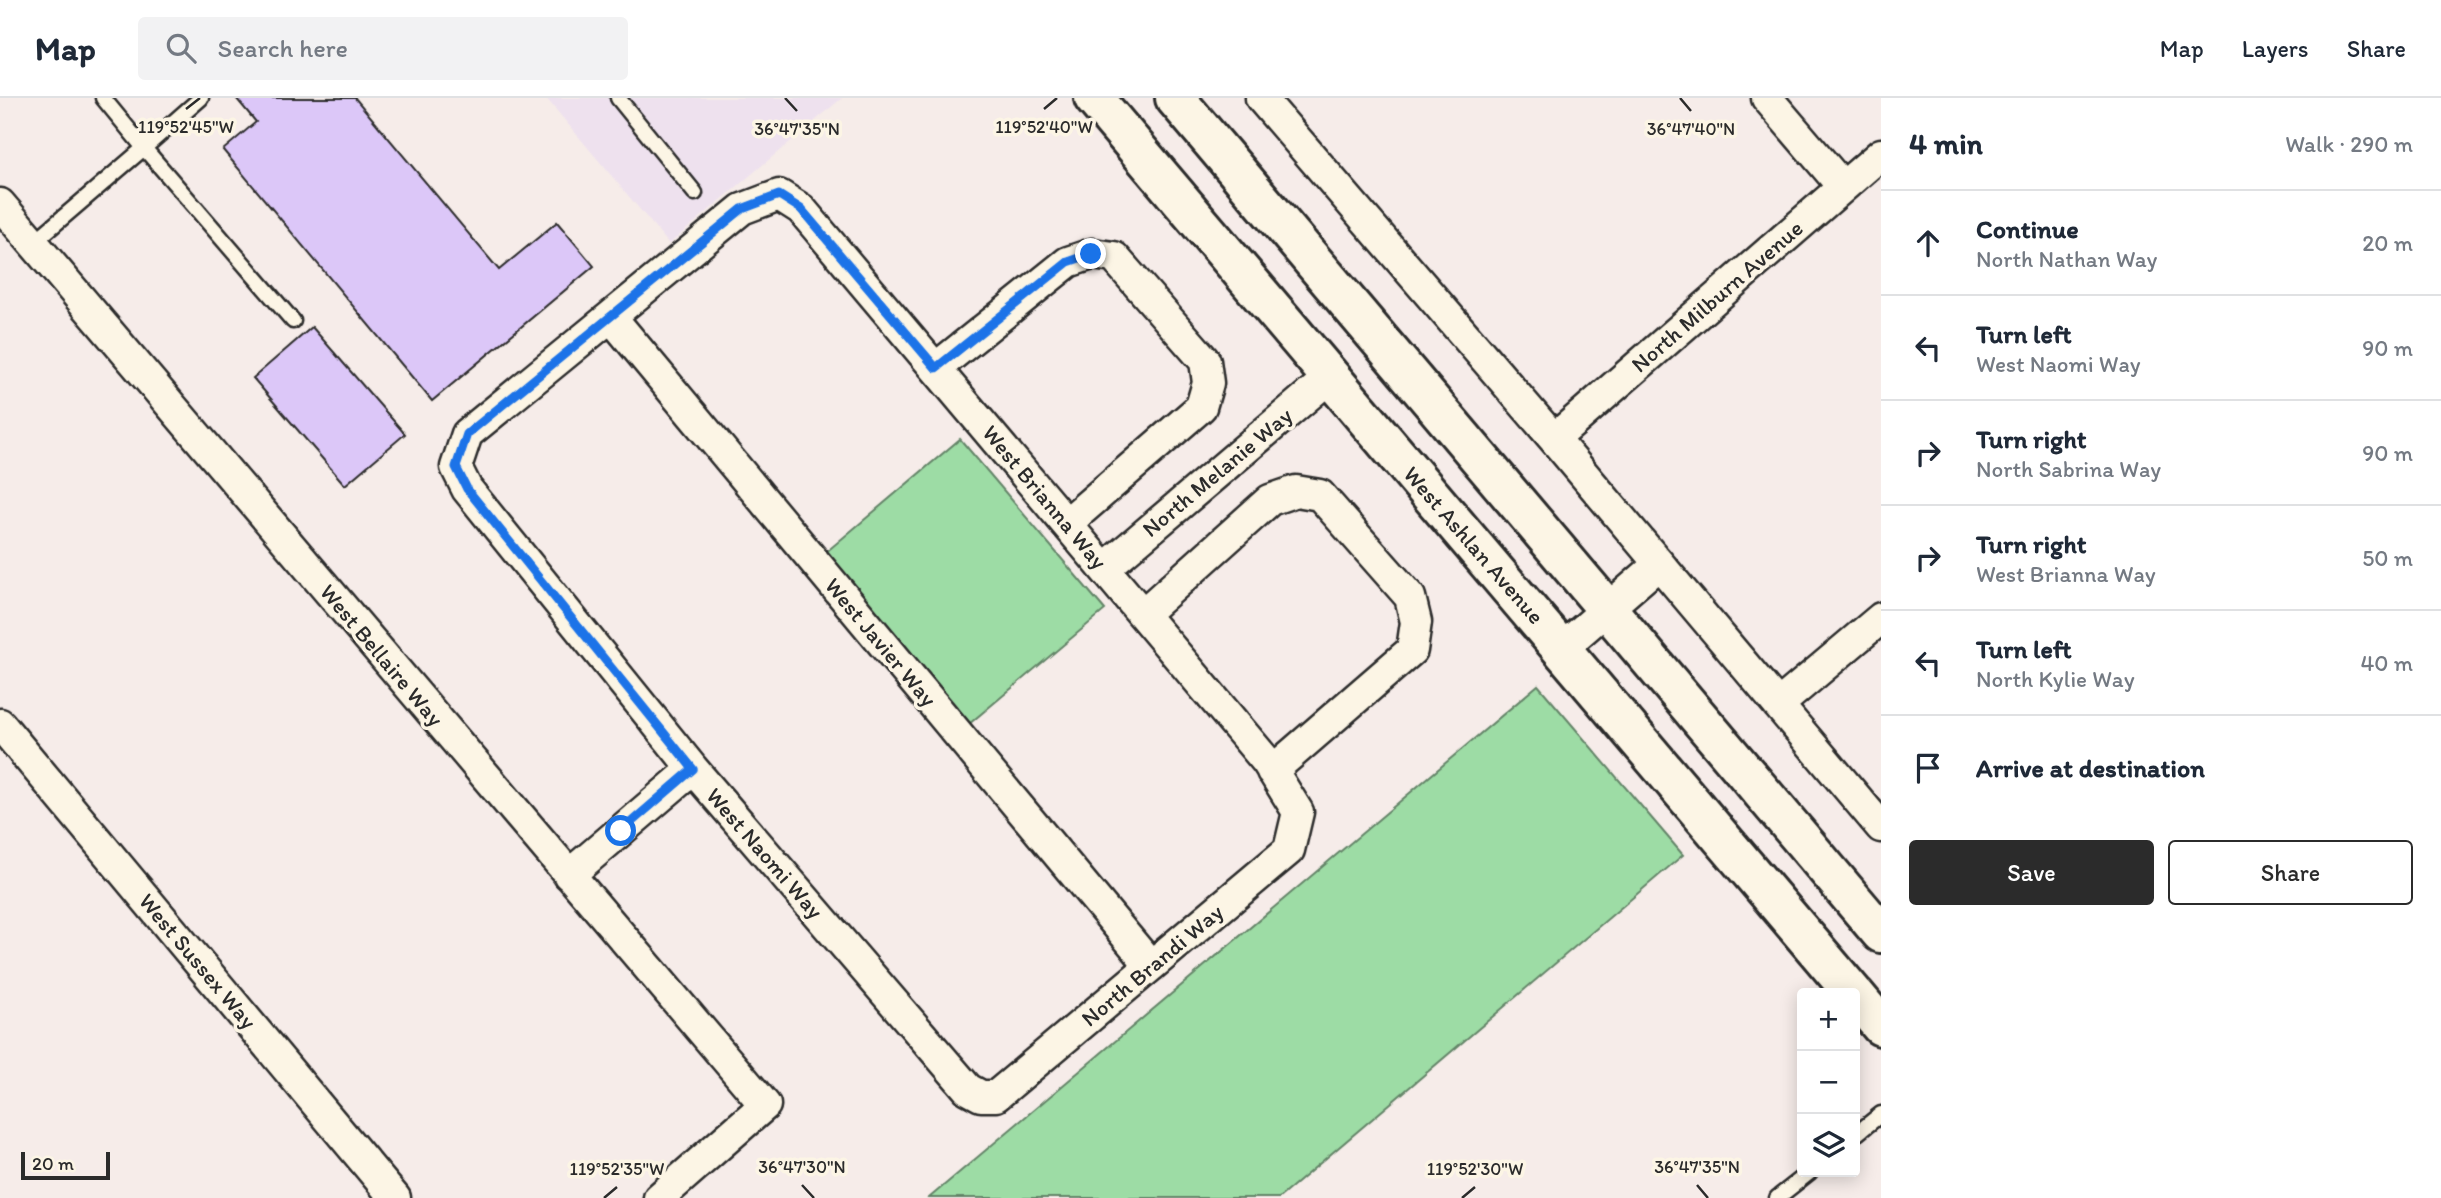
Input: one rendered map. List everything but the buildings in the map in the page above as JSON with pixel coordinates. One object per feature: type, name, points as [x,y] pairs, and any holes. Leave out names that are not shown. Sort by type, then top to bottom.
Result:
[{"type":"main road","name":"West Ashlan Avenue","points":[[1094,98],[1849,988]]},
{"type":"main road","points":[[1175,98],[1881,933]]},
{"type":"main road","name":"West Ashlan Avenue","points":[[1860,1001],[1881,1026]]},
{"type":"street","points":[[1261,98],[1554,439],[1881,827]]},
{"type":"street","points":[[1766,98],[1843,187]]},
{"type":"street","name":"North Milburn Avenue","points":[[1554,439],[1881,154]]},
{"type":"street","name":"West Brianna Way","points":[[611,317],[742,209],[779,195],[801,209],[1143,614],[1272,771],[1298,812]]},
{"type":"street","name":"West Bellaire Way","points":[[0,204],[765,1105],[659,1198]]},
{"type":"street","points":[[936,368],[1068,262],[1091,254],[1114,257],[1205,362],[1208,383],[1201,407],[1067,523]]},
{"type":"street","name":"West Naomi Way","points":[[611,317],[467,434],[456,467],[467,489],[693,769],[968,1089],[981,1097]]},
{"type":"street","name":"West Javier Way","points":[[611,317],[1151,966]]},
{"type":"street","name":"North Melanie Way","points":[[1105,568],[1330,377]]},
{"type":"street","points":[[1143,614],[1270,500],[1296,491],[1320,495],[1410,597],[1416,622],[1412,650],[1272,771]]},
{"type":"street","points":[[1562,648],[1659,564]]},
{"type":"street","points":[[1778,705],[1881,618]]},
{"type":"street","name":"West Sussex Way","points":[[0,724],[395,1198]]},
{"type":"street","points":[[569,875],[693,769]]},
{"type":"street","name":"North Brandi Way","points":[[981,1097],[996,1097],[1289,850],[1298,812]]},
{"type":"lane","points":[[103,98],[293,321]]},
{"type":"lane","points":[[33,243],[201,98]]},
{"type":"lane","points":[[618,98],[695,193]]},
{"type":"lane","points":[[1860,1131],[1881,1114]]},
{"type":"lane","points":[[1777,1198],[1804,1177]]},
{"type":"shaded area","points":[[546,98],[842,98],[669,244]]},
{"type":"green space","points":[[960,439],[1105,610],[963,729],[819,558]]},
{"type":"green space","points":[[1538,685],[1683,855],[1279,1198],[929,1198]]},
{"type":"route","points":[[621,831],[693,769],[467,489],[456,467],[467,434],[742,209],[779,195],[801,209],[936,368],[1068,262],[1091,254]]}]
